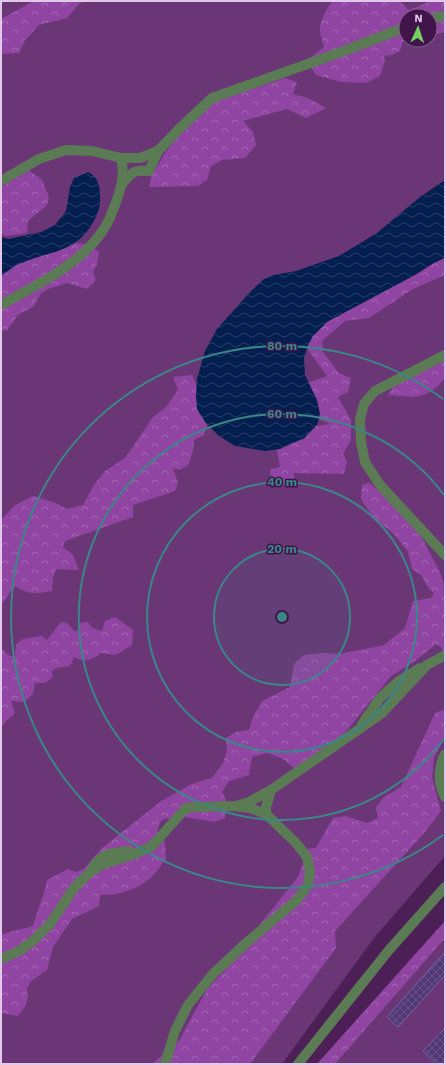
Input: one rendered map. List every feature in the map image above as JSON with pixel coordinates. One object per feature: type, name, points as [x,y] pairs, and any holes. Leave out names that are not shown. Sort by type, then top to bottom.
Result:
[{"type":"street","points":[[122,184],[132,172],[139,170],[149,171],[158,151],[179,128],[212,98],[398,30]]},
{"type":"street","points":[[1,181],[39,159],[66,150],[92,151],[120,158],[140,158],[158,151]]},
{"type":"street","points":[[1,305],[63,270],[89,248],[108,223],[121,188],[122,167],[120,158]]},
{"type":"street","points":[[445,355],[375,390],[364,404],[360,420],[361,442],[365,462],[380,484],[445,555]]},
{"type":"street","points":[[235,806],[249,802],[271,790],[381,714],[427,664],[445,655]]},
{"type":"street","points":[[445,754],[439,775],[441,791],[445,797]]},
{"type":"street","points":[[266,814],[266,807],[271,790]]},
{"type":"street","points":[[1,959],[19,951],[34,940],[50,924],[74,888],[90,872],[103,864],[152,846],[186,808],[235,806],[250,808],[266,814],[296,843],[307,857],[310,871],[308,885],[297,900],[246,942],[212,975],[188,1005],[175,1031],[165,1064]]},
{"type":"street","points":[[298,1064],[388,950],[445,887]]},
{"type":"shaded area","points":[[1,1],[445,1],[445,856],[374,938],[282,1064],[1,1064]]},
{"type":"shaded area","points":[[445,921],[445,1064],[317,1064]]},
{"type":"green space","points":[[34,1],[84,1],[79,4],[67,18],[39,25],[25,40],[19,53],[1,54],[1,19]]},
{"type":"green space","points":[[333,1],[400,1],[407,8],[398,8],[398,48],[401,48],[400,51],[392,55],[384,56],[385,61],[380,76],[366,83],[341,82],[316,75],[307,60],[324,47],[320,28],[322,20]]},
{"type":"green space","points":[[445,1],[445,32],[438,33],[438,8],[414,8],[429,2]]},
{"type":"green space","points":[[285,78],[297,82],[293,94],[308,98],[326,108],[306,118],[287,109],[243,121],[253,132],[256,145],[245,158],[222,160],[211,166],[207,180],[198,186],[149,187],[152,173],[163,156],[176,138],[205,109],[218,100]]},
{"type":"green space","points":[[29,170],[42,180],[49,197],[47,205],[28,221],[27,233],[6,236],[1,233],[1,187]]},
{"type":"green space","points":[[65,242],[86,244],[99,252],[97,264],[93,272],[96,280],[87,289],[67,283],[48,289],[41,293],[34,306],[18,315],[7,330],[1,331],[1,266]]},
{"type":"green space","points":[[445,251],[445,275],[413,289],[369,318],[345,321],[322,341],[323,352],[339,373],[351,378],[348,392],[338,397],[351,420],[351,440],[343,454],[347,461],[344,474],[293,473],[296,483],[286,486],[271,477],[270,469],[280,467],[276,447],[305,439],[310,427],[330,424],[308,414],[301,385],[327,376],[303,343],[306,317]]},
{"type":"green space","points":[[445,360],[445,378],[432,391],[413,397],[388,395],[394,385]]},
{"type":"green space","points":[[192,375],[199,391],[208,422],[204,435],[194,440],[193,451],[189,464],[180,470],[173,468],[178,483],[175,491],[133,505],[133,517],[65,541],[63,547],[73,555],[79,570],[56,569],[53,578],[52,591],[33,593],[24,591],[15,586],[1,605],[1,520],[15,505],[33,496],[56,503],[67,509],[83,505],[94,485],[104,472],[126,457],[153,417],[166,407],[178,390],[173,377]]},
{"type":"green space","points":[[370,483],[408,518],[423,540],[440,572],[445,589],[445,656],[441,647],[436,644],[415,661],[391,676],[344,734],[295,769],[283,759],[267,753],[252,757],[249,775],[229,781],[222,792],[226,800],[225,818],[214,822],[185,817],[163,819],[159,824],[157,834],[165,842],[166,859],[151,878],[138,887],[125,892],[100,895],[99,906],[72,919],[53,947],[47,970],[31,981],[27,989],[28,997],[25,1006],[18,1016],[1,1013],[1,935],[33,926],[47,880],[68,869],[76,872],[84,869],[101,849],[161,801],[192,784],[212,778],[223,763],[227,750],[226,738],[236,732],[249,730],[253,717],[262,701],[290,687],[294,664],[304,655],[323,653],[340,654],[384,645],[405,628],[413,601],[431,598],[434,593],[429,589],[421,575],[412,569],[408,552],[395,535],[374,518],[361,499],[362,485]]},
{"type":"green space","points":[[115,617],[133,630],[132,645],[116,655],[101,653],[88,660],[82,660],[74,657],[70,666],[56,668],[52,671],[53,677],[45,683],[35,683],[33,694],[24,702],[11,701],[15,713],[1,726],[1,648],[8,655],[15,657],[16,645],[22,639],[42,636],[47,640],[61,622],[67,623],[74,631],[79,630],[80,623],[88,622],[92,628],[102,631],[105,621]]},
{"type":"green space","points":[[445,709],[445,738],[434,757],[432,777],[441,811],[425,832],[335,931],[336,948],[250,1064],[152,1064],[179,1041],[207,989],[245,949],[261,923],[298,877],[308,849],[316,848],[333,818],[346,816],[367,823],[378,818],[376,808],[384,797],[401,787],[435,713]]},
{"type":"green space","points":[[445,921],[445,938],[335,1064],[317,1064]]},
{"type":"water","points":[[88,172],[94,176],[99,184],[100,203],[96,217],[85,234],[69,246],[19,264],[1,276],[1,237],[8,239],[41,232],[55,225],[66,211],[70,187],[74,178]]},
{"type":"water","points":[[445,180],[445,258],[327,322],[313,336],[308,345],[304,358],[305,375],[317,400],[320,414],[317,425],[304,438],[280,449],[265,451],[235,446],[219,436],[205,422],[197,409],[196,395],[197,379],[205,351],[217,329],[251,291],[264,279],[274,275],[296,271],[339,256],[377,233],[420,197]]},
{"type":"building","points":[[445,952],[445,975],[398,1027],[387,1017]]},
{"type":"building","points":[[445,1028],[445,1064],[437,1064],[423,1051]]}]
